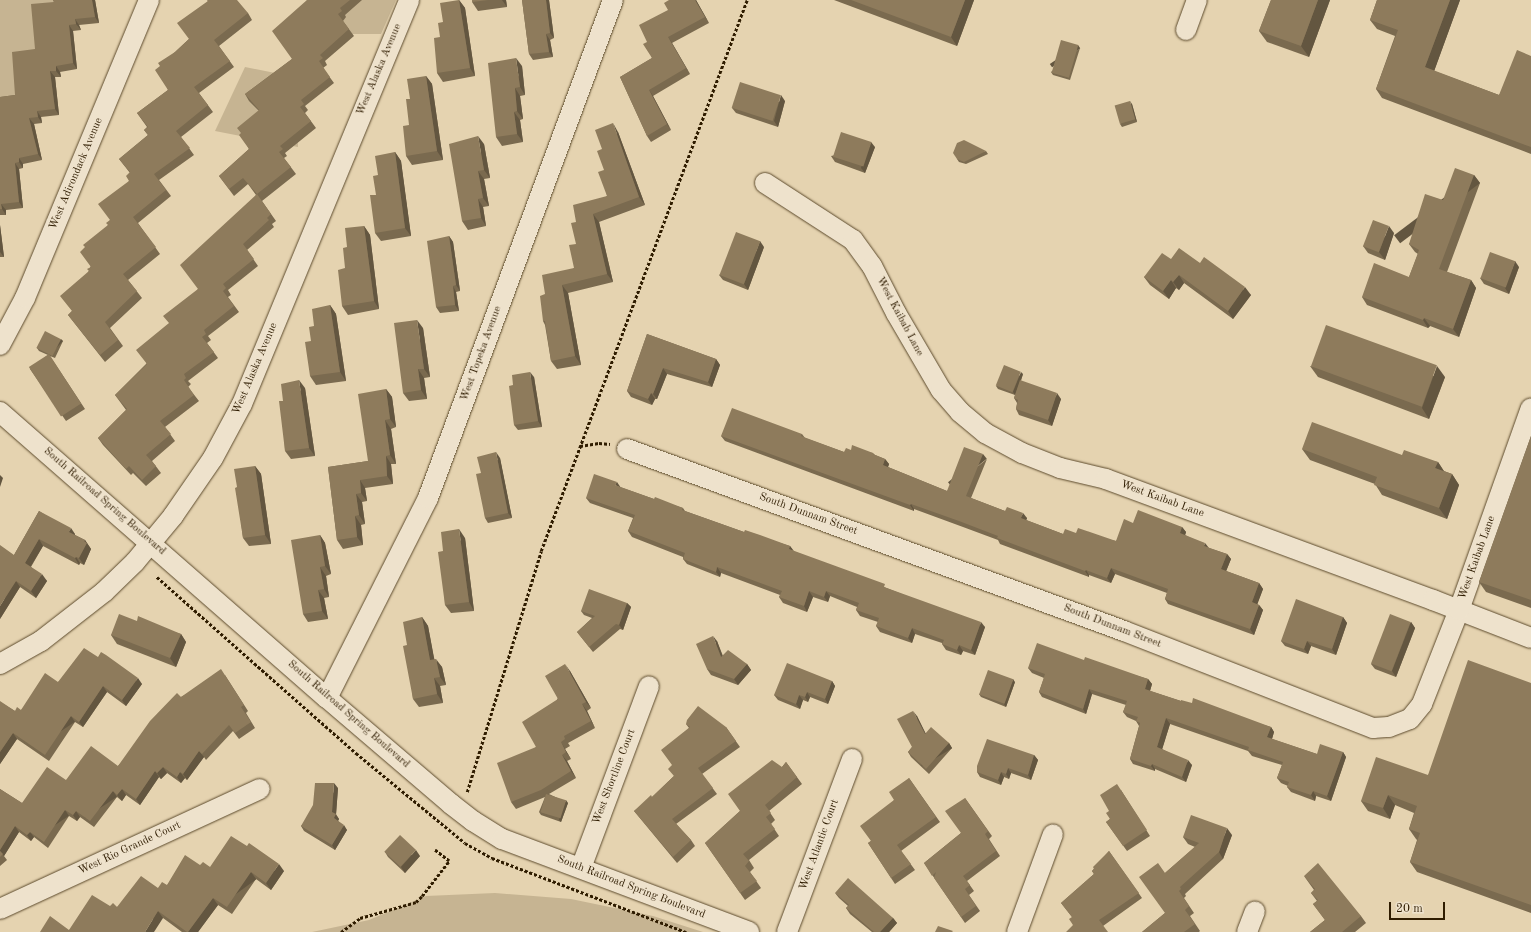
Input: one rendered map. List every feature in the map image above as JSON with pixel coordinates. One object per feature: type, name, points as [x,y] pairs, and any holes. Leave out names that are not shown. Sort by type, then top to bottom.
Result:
[{"type":"street","name":"West Adirondack Avenue","points":[[0,345],[25,298],[149,0]]},
{"type":"street","name":"West Alaska Avenue","points":[[0,664],[42,641],[104,592],[151,543],[174,516],[213,458],[242,404],[409,0]]},
{"type":"street","name":"West Topeka Avenue","points":[[327,698],[428,498],[613,0]]},
{"type":"street","points":[[1186,30],[1197,0]]},
{"type":"street","name":"West Kaibab Lane","points":[[765,183],[853,240],[872,266],[896,313],[941,390],[960,412],[985,434],[1022,453],[1060,468],[1106,480],[1459,610],[1531,408]]},
{"type":"street","name":"South Railroad Spring Boulevard","points":[[0,412],[327,698],[450,804],[473,821],[502,839],[749,932]]},
{"type":"street","name":"South Dunnam Street","points":[[627,449],[1124,631],[1374,728],[1389,727],[1410,719],[1422,704],[1459,610]]},
{"type":"street","points":[[1459,610],[1531,638]]},
{"type":"street","name":"West Shortline Court","points":[[581,868],[649,686]]},
{"type":"street","name":"West Atlantic Court","points":[[787,932],[852,759]]},
{"type":"street","name":"West Rio Grande Court","points":[[0,909],[260,789]]},
{"type":"street","points":[[1017,932],[1053,834]]},
{"type":"street","points":[[1247,932],[1255,911]]},
{"type":"path","points":[[466,797],[541,551],[747,0]]},
{"type":"path","points":[[580,446],[598,443],[612,444],[627,449]]},
{"type":"path","points":[[341,932],[360,918],[416,902],[449,861],[435,850]]},
{"type":"shaded area","points":[[0,0],[73,0],[0,165]]},
{"type":"shaded area","points":[[317,0],[396,0],[381,34],[338,34]]},
{"type":"shaded area","points":[[245,67],[295,77],[298,147],[215,131]]},
{"type":"shaded area","points":[[495,893],[571,899],[653,916],[703,932],[312,932],[369,920],[426,896]]},
{"type":"building","points":[[53,0],[92,0],[95,17],[75,19],[76,24],[69,25],[73,63],[56,66],[56,71],[50,71],[55,109],[37,111],[38,117],[29,118],[38,154],[19,158],[19,162],[15,163],[19,202],[1,204],[2,209],[0,209],[0,97],[15,95],[12,52],[35,49],[31,4],[54,2]]},
{"type":"building","points":[[207,0],[237,0],[248,13],[214,40],[230,61],[194,87],[208,105],[176,131],[190,148],[154,174],[166,190],[133,217],[156,247],[123,274],[137,291],[105,322],[118,340],[100,355],[68,315],[72,311],[60,296],[89,271],[87,269],[91,267],[80,252],[85,247],[83,245],[108,225],[106,223],[110,220],[98,204],[129,181],[126,176],[130,172],[119,159],[148,135],[144,130],[148,127],[137,113],[168,90],[155,70],[160,66],[158,63],[175,52],[189,39],[177,23],[208,1]]},
{"type":"building","points":[[307,0],[350,0],[340,8],[342,11],[338,14],[349,29],[320,55],[323,58],[319,61],[330,77],[301,100],[304,104],[300,107],[311,121],[280,146],[283,149],[279,152],[291,167],[257,194],[243,178],[229,189],[219,176],[249,149],[239,135],[241,133],[237,128],[259,110],[245,94],[292,59],[272,31]]},
{"type":"building","points":[[459,0],[470,68],[437,73],[434,38],[440,37],[438,23],[443,22],[440,3]]},
{"type":"building","points":[[472,0],[488,0],[472,2]]},
{"type":"building","points":[[522,0],[546,0],[550,33],[546,34],[549,52],[529,54]]},
{"type":"building","points":[[669,0],[695,0],[705,17],[668,37],[686,68],[649,90],[667,124],[647,136],[620,77],[652,58],[643,44],[647,42],[639,25],[668,10],[664,3]]},
{"type":"building","points":[[851,0],[965,0],[951,37]]},
{"type":"building","points":[[1271,0],[1318,0],[1301,46],[1259,31]]},
{"type":"building","points":[[1377,0],[1450,0],[1425,67],[1499,95],[1517,50],[1531,56],[1531,147],[1376,89],[1398,30],[1370,20]]},
{"type":"building","points":[[1061,40],[1078,45],[1069,78],[1052,73]]},
{"type":"building","points":[[516,58],[520,87],[515,88],[517,111],[514,112],[517,134],[496,137],[488,63]]},
{"type":"building","points":[[426,76],[437,151],[406,156],[403,126],[409,125],[406,99],[410,99],[407,79]]},
{"type":"building","points":[[740,82],[781,95],[773,121],[732,108]]},
{"type":"building","points":[[1130,101],[1135,119],[1120,124],[1115,105]]},
{"type":"building","points":[[613,123],[639,197],[593,214],[607,274],[562,285],[575,356],[551,361],[545,321],[543,321],[540,296],[545,294],[542,275],[574,268],[569,245],[576,244],[571,223],[576,222],[573,205],[607,196],[598,172],[604,170],[597,151],[602,149],[595,130]]},
{"type":"building","points":[[841,132],[871,142],[863,167],[833,157]]},
{"type":"building","points":[[478,136],[484,170],[478,171],[483,198],[478,199],[481,218],[462,221],[449,144]]},
{"type":"building","points":[[964,140],[986,151],[964,162],[957,159],[953,153],[957,143]]},
{"type":"building","points":[[395,152],[405,228],[375,233],[370,195],[376,195],[373,176],[378,175],[375,156]]},
{"type":"building","points":[[1455,168],[1474,175],[1439,269],[1471,280],[1453,329],[1424,318],[1423,320],[1362,297],[1374,263],[1409,277],[1419,250],[1409,244],[1425,194],[1443,200]]},
{"type":"building","points":[[257,194],[271,214],[267,218],[269,220],[243,244],[254,259],[223,284],[226,288],[223,291],[234,306],[204,330],[206,334],[202,337],[214,352],[184,374],[186,378],[184,380],[194,395],[160,421],[171,434],[146,455],[156,466],[142,480],[129,466],[126,469],[98,438],[127,409],[115,395],[147,364],[136,350],[169,323],[163,316],[198,289],[180,265]]},
{"type":"building","points":[[1373,220],[1389,226],[1379,252],[1363,246]]},
{"type":"building","points":[[364,226],[374,301],[342,306],[338,270],[345,268],[343,248],[347,247],[345,228]]},
{"type":"building","points":[[736,232],[760,241],[744,284],[720,275]]},
{"type":"building","points":[[449,236],[456,285],[453,286],[455,305],[436,307],[427,241]]},
{"type":"building","points":[[1179,248],[1200,263],[1204,257],[1245,287],[1228,311],[1179,275],[1173,282],[1171,280],[1163,291],[1144,277],[1162,253],[1171,259]]},
{"type":"building","points":[[1490,252],[1515,261],[1506,288],[1480,278]]},
{"type":"building","points":[[330,305],[340,372],[310,376],[305,342],[311,341],[309,327],[314,326],[312,309]]},
{"type":"building","points":[[417,320],[424,369],[418,369],[421,390],[403,393],[394,323]]},
{"type":"building","points":[[1326,325],[1437,365],[1422,407],[1311,366]]},
{"type":"building","points":[[45,331],[61,339],[52,356],[36,348]]},
{"type":"building","points":[[647,334],[716,359],[708,382],[663,368],[653,394],[651,393],[648,399],[627,391]]},
{"type":"building","points":[[49,354],[81,403],[61,417],[29,367]]},
{"type":"building","points":[[1004,365],[1021,372],[1012,392],[996,385]]},
{"type":"building","points":[[530,372],[538,421],[514,425],[509,386],[513,385],[512,375]]},
{"type":"building","points":[[299,380],[309,448],[285,451],[279,401],[283,401],[281,384]]},
{"type":"building","points":[[1020,380],[1057,393],[1048,420],[1016,409],[1018,400],[1014,398]]},
{"type":"building","points":[[386,389],[390,419],[385,420],[390,455],[386,456],[387,476],[360,480],[361,493],[356,494],[359,515],[355,516],[357,537],[337,540],[328,467],[368,461],[358,394]]},
{"type":"building","points":[[732,408],[802,434],[801,436],[844,452],[846,448],[851,450],[852,445],[873,453],[885,459],[883,465],[947,491],[964,447],[983,454],[966,496],[1005,511],[1007,507],[1023,513],[1021,518],[1063,534],[1065,529],[1076,533],[1078,528],[1116,541],[1124,519],[1133,523],[1138,510],[1182,527],[1180,533],[1205,543],[1204,546],[1227,554],[1221,569],[1259,583],[1252,602],[1259,605],[1250,629],[1165,599],[1168,589],[1111,568],[1107,578],[1086,570],[1085,571],[997,538],[998,536],[959,521],[911,504],[910,505],[721,436]]},
{"type":"building","points":[[1312,422],[1402,455],[1404,450],[1438,462],[1435,468],[1452,474],[1439,508],[1374,485],[1377,477],[1302,449]]},
{"type":"building","points":[[1531,436],[1531,600],[1479,582]]},
{"type":"building","points":[[496,452],[508,513],[485,518],[476,474],[481,473],[477,457]]},
{"type":"building","points":[[255,466],[265,535],[243,538],[235,488],[237,487],[234,469]]},
{"type":"building","points":[[594,474],[617,482],[615,485],[654,499],[655,497],[683,508],[682,510],[744,532],[745,530],[790,546],[789,549],[885,584],[884,587],[981,622],[971,650],[959,645],[957,650],[942,644],[944,640],[912,628],[908,638],[876,626],[879,618],[856,610],[859,603],[826,591],[824,597],[809,591],[804,606],[779,597],[782,591],[717,567],[716,572],[683,559],[685,553],[628,531],[635,515],[586,498]]},
{"type":"building","points":[[39,511],[71,528],[69,532],[85,540],[84,541],[87,543],[79,558],[75,558],[39,539],[25,563],[42,574],[31,591],[16,581],[0,606],[0,545],[14,555]]},
{"type":"building","points":[[459,529],[469,602],[445,605],[438,552],[443,551],[441,532]]},
{"type":"building","points":[[320,535],[325,566],[320,567],[324,589],[318,590],[322,611],[303,614],[291,540]]},
{"type":"building","points":[[589,589],[627,603],[619,625],[616,624],[589,647],[577,632],[595,616],[581,611]]},
{"type":"building","points":[[1296,599],[1343,617],[1332,649],[1307,641],[1304,649],[1281,641]]},
{"type":"building","points":[[119,614],[137,621],[138,616],[181,634],[170,658],[111,635]]},
{"type":"building","points":[[1390,614],[1411,622],[1392,671],[1371,663]]},
{"type":"building","points":[[422,617],[430,660],[436,659],[440,677],[434,678],[437,694],[413,699],[403,646],[407,645],[403,622]]},
{"type":"building","points":[[713,636],[721,657],[728,650],[747,664],[734,679],[707,669],[696,644]]},
{"type":"building","points":[[1037,643],[1084,660],[1085,657],[1148,679],[1145,689],[1181,701],[1192,703],[1193,698],[1271,727],[1267,737],[1317,754],[1320,744],[1343,752],[1327,796],[1313,791],[1311,795],[1287,787],[1289,782],[1277,778],[1283,762],[1248,750],[1249,747],[1166,718],[1157,747],[1188,760],[1182,777],[1152,764],[1151,766],[1130,759],[1140,723],[1136,721],[1138,717],[1123,712],[1127,701],[1089,689],[1083,709],[1039,692],[1045,674],[1028,668]]},
{"type":"building","points":[[84,648],[98,657],[101,652],[138,678],[122,700],[103,686],[79,722],[71,716],[45,755],[13,733],[0,752],[0,701],[15,711],[17,707],[21,710],[45,673],[58,682]]},
{"type":"building","points":[[1468,660],[1531,683],[1531,905],[1410,862],[1420,833],[1409,829],[1417,806],[1388,795],[1383,808],[1361,801],[1376,757],[1428,775]]},
{"type":"building","points":[[787,663],[832,681],[825,699],[807,692],[805,697],[799,695],[796,704],[774,695]]},
{"type":"building","points":[[565,664],[586,702],[582,704],[591,721],[564,736],[565,739],[561,742],[566,752],[562,755],[571,771],[541,790],[511,802],[497,763],[536,747],[522,722],[558,699],[545,676]]},
{"type":"building","points":[[221,669],[244,705],[241,707],[251,722],[235,733],[229,725],[202,754],[199,751],[183,774],[180,772],[177,777],[163,767],[157,773],[155,771],[136,799],[122,789],[117,795],[113,791],[90,821],[76,811],[73,815],[65,810],[44,842],[30,832],[27,835],[15,826],[0,850],[0,789],[22,803],[47,767],[66,780],[91,746],[118,766],[150,721],[177,693],[181,697]]},
{"type":"building","points":[[988,670],[1013,679],[1004,704],[979,694]]},
{"type":"building","points":[[698,706],[726,727],[736,741],[698,768],[713,788],[672,819],[691,840],[673,857],[634,811],[651,795],[652,797],[674,776],[668,769],[672,765],[661,750],[690,727],[686,724],[687,720]]},
{"type":"building","points":[[913,711],[925,734],[931,727],[949,743],[926,769],[908,752],[912,747],[897,719]]},
{"type":"building","points":[[987,739],[1034,755],[1028,775],[1008,768],[1006,774],[1001,772],[998,780],[977,772],[977,766]]},
{"type":"building","points":[[772,760],[782,767],[786,762],[797,777],[765,805],[771,813],[766,817],[775,829],[743,854],[749,861],[745,866],[757,881],[740,893],[705,843],[740,811],[728,794]]},
{"type":"building","points":[[909,778],[936,817],[897,845],[911,864],[891,878],[868,843],[871,841],[860,826],[894,800],[889,792]]},
{"type":"building","points":[[315,783],[334,783],[332,812],[336,814],[334,818],[344,825],[332,845],[301,826],[313,805]]},
{"type":"building","points":[[1117,784],[1147,830],[1123,846],[1106,822],[1110,819],[1106,813],[1109,811],[1100,795]]},
{"type":"building","points":[[546,794],[566,800],[561,818],[540,812]]},
{"type":"building","points":[[965,798],[988,831],[985,834],[996,851],[963,876],[970,885],[965,889],[976,906],[961,917],[934,878],[936,872],[932,876],[924,863],[961,833],[945,811]]},
{"type":"building","points":[[1191,815],[1227,828],[1219,852],[1180,887],[1181,889],[1179,891],[1189,906],[1185,910],[1195,924],[1184,932],[1142,932],[1165,913],[1139,877],[1158,863],[1165,873],[1199,843],[1183,837]]},
{"type":"building","points":[[400,835],[416,850],[400,867],[384,852]]},
{"type":"building","points":[[231,836],[247,846],[249,843],[279,864],[266,883],[251,872],[227,907],[213,898],[188,932],[158,911],[145,932],[40,932],[50,916],[69,930],[92,895],[110,906],[113,903],[117,907],[141,876],[158,888],[162,882],[167,885],[185,855],[200,865],[203,862],[210,867]]},
{"type":"building","points":[[1109,851],[1139,893],[1099,920],[1108,932],[1066,932],[1073,925],[1069,919],[1072,917],[1061,903],[1094,874],[1092,871],[1094,869],[1093,867]]},
{"type":"building","points":[[1318,863],[1361,916],[1342,932],[1310,932],[1325,920],[1313,904],[1318,900],[1311,893],[1315,889],[1304,876]]},
{"type":"building","points":[[848,878],[893,918],[880,932],[874,932],[846,908],[849,905],[835,893]]},
{"type":"building","points":[[938,926],[953,931],[935,932]]}]
